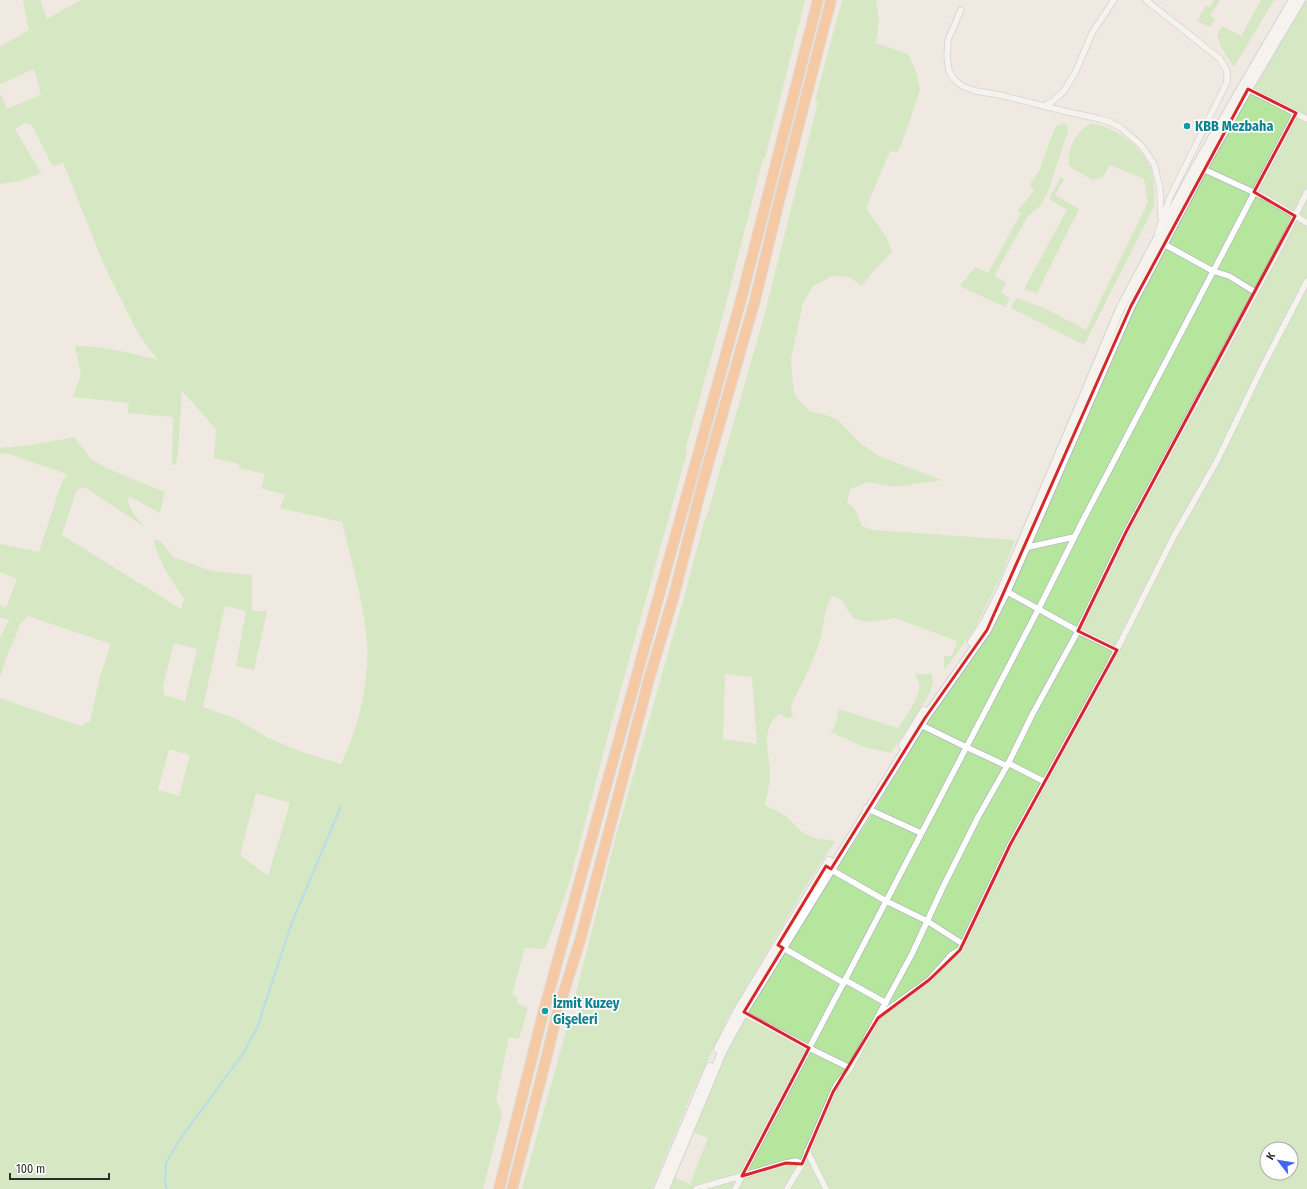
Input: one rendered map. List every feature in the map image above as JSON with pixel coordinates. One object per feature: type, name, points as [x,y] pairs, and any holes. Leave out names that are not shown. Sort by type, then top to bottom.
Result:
[{"type":"highway","points":[[499,1189],[544,1010],[742,296],[818,0]]},
{"type":"highway","points":[[512,1189],[557,1014],[581,937],[649,679],[674,595],[755,300],[831,0]]},
{"type":"main road","points":[[658,1189],[721,1043],[828,868],[984,624],[1004,590],[1120,308],[1160,242],[1293,0]]},
{"type":"main road","points":[[1246,87],[1301,0]]},
{"type":"main road","points":[[665,1189],[723,1050],[741,1011]]},
{"type":"street","points":[[1044,106],[1053,101],[1064,91],[1076,71],[1092,33],[1114,0]]},
{"type":"street","points":[[1146,0],[1220,59],[1227,71],[1227,82],[1220,98],[1178,179],[1162,219]]},
{"type":"street","points":[[960,10],[948,40],[947,56],[949,71],[954,79],[962,86],[976,91],[1100,119],[1110,122],[1120,128],[1142,145],[1154,164],[1160,188],[1162,219],[1160,242],[1213,271],[1229,276],[1255,292]]},
{"type":"street","points":[[1246,87],[1307,119]]},
{"type":"street","points":[[735,1189],[1296,113]]},
{"type":"street","points":[[1200,167],[1254,192],[1307,223]]},
{"type":"street","points":[[787,1189],[802,1164],[837,1084],[850,1068],[912,954],[978,817],[1008,764],[1032,715],[1078,631],[1126,532],[1307,192]]},
{"type":"street","points":[[878,1018],[929,980],[952,955],[960,950],[1010,845],[1117,650],[1173,538],[1217,460],[1307,281]]},
{"type":"street","points":[[1022,548],[1074,537]]},
{"type":"street","points":[[1004,590],[1038,610],[1117,650]]},
{"type":"street","points":[[919,724],[966,747],[1008,764],[1045,782]]},
{"type":"street","points":[[867,808],[921,833]]},
{"type":"street","points":[[828,868],[886,901],[927,921],[963,944]]},
{"type":"street","points":[[780,947],[886,1003]]},
{"type":"street","points":[[741,1011],[809,1048],[850,1068]]},
{"type":"street","points":[[807,1151],[826,1189]]},
{"type":"street","points":[[696,1189],[786,1163],[796,1161],[802,1164]]},
{"type":"highlighted area","points":[[1248,89],[1296,113],[1254,192],[1295,216],[1126,532],[1078,631],[1117,650],[1010,845],[960,950],[929,980],[878,1018],[833,1092],[802,1164],[786,1163],[742,1176],[809,1048],[744,1012],[783,948],[778,945],[826,866],[831,869],[925,718],[987,630],[1131,306]]},
{"type":"green space","points":[[23,0],[40,0],[47,19],[81,0],[805,0],[765,158],[763,158],[727,300],[685,451],[687,452],[611,724],[568,887],[545,949],[525,948],[512,995],[518,998],[517,1003],[528,1008],[519,1039],[509,1037],[496,1099],[502,1114],[483,1189],[0,1189],[0,698],[81,726],[90,721],[100,676],[111,644],[28,616],[19,625],[0,678],[0,638],[9,620],[0,617],[0,605],[6,608],[17,579],[0,572],[0,544],[39,552],[61,484],[67,474],[9,454],[0,453],[0,448],[33,445],[74,437],[91,459],[106,468],[165,492],[160,513],[129,496],[128,503],[135,516],[145,527],[86,488],[80,488],[76,492],[62,535],[181,609],[184,599],[158,556],[154,540],[161,541],[173,557],[212,571],[252,575],[252,611],[267,611],[254,670],[236,666],[246,611],[225,606],[203,707],[237,719],[268,738],[302,752],[341,764],[353,735],[362,704],[367,657],[367,642],[363,612],[342,522],[280,508],[285,495],[261,488],[265,474],[239,468],[239,464],[214,458],[216,429],[182,391],[176,465],[172,464],[173,417],[128,413],[129,403],[73,397],[81,375],[75,346],[98,347],[158,360],[139,335],[105,267],[63,162],[53,167],[32,125],[25,123],[15,129],[41,173],[19,181],[0,184],[0,93],[7,109],[41,95],[34,69],[0,84],[0,47],[29,30]],"holes":[[[174,643],[197,649],[185,701],[164,695],[163,685]],[[169,749],[190,755],[179,796],[158,790]],[[256,793],[290,803],[268,876],[240,855]]]},
{"type":"green space","points":[[842,0],[876,0],[879,19],[876,43],[908,54],[916,72],[920,90],[902,143],[897,152],[890,151],[866,208],[886,237],[892,252],[870,275],[862,286],[849,277],[832,276],[813,286],[803,303],[791,359],[795,395],[809,411],[826,415],[838,420],[860,443],[879,456],[941,480],[895,487],[868,482],[850,489],[847,503],[854,508],[862,526],[873,530],[1015,540],[1002,574],[975,628],[946,668],[944,668],[944,656],[952,656],[957,641],[895,618],[868,622],[854,619],[842,600],[832,596],[829,601],[816,653],[791,706],[793,717],[787,718],[779,714],[769,727],[767,742],[770,778],[765,805],[786,816],[803,833],[814,838],[835,841],[806,886],[727,1019],[689,1100],[652,1189],[522,1189],[570,1017],[579,1015],[584,1002],[575,997],[617,832],[705,519],[762,324],[818,102],[815,101]],"holes":[[[725,674],[752,677],[757,744],[723,739]]]},
{"type":"green space","points":[[1214,0],[1220,0],[1210,16],[1215,19],[1210,27],[1197,21],[1206,5],[1210,7]]},
{"type":"green space","points":[[1261,0],[1274,0],[1234,67],[1221,47],[1217,35],[1222,26],[1241,36]]},
{"type":"green space","points":[[1303,1],[1307,1],[1307,1189],[668,1189],[673,1177],[690,1184],[708,1138],[692,1132],[734,1034],[829,876],[837,868],[868,821],[927,722],[995,624],[1163,244]]},
{"type":"green space","points":[[1090,124],[1106,127],[1115,131],[1132,143],[1145,157],[1151,169],[1153,179],[1154,207],[1084,345],[1011,308],[1016,298],[1042,307],[1086,330],[1148,202],[1144,179],[1110,165],[1103,177],[1093,180],[1070,167],[1069,155],[1073,142],[1080,132]]},
{"type":"green space","points":[[1058,125],[1067,125],[1068,131],[1047,194],[1040,206],[1028,216],[994,276],[1006,282],[1001,293],[1010,298],[1005,307],[960,286],[975,267],[988,273],[1021,213],[1017,211],[1033,192],[1034,189],[1030,184],[1039,171],[1054,130]]},
{"type":"green space","points":[[1061,177],[1064,179],[1055,195],[1079,209],[1037,293],[1024,289],[1067,210],[1049,199]]},
{"type":"green space","points":[[915,674],[932,674],[933,685],[927,698],[891,753],[861,746],[831,732],[836,724],[839,709],[898,728],[916,700],[919,683]]},
{"type":"waterway","points":[[167,1189],[165,1183],[166,1163],[178,1142],[242,1055],[257,1028],[291,925],[341,806]]},
{"type":"place","name":"KBB Mezbaha","points":[[1187,126]]},
{"type":"place","name":"İzmit Kuzey Gişeleri","points":[[545,1011]]}]
